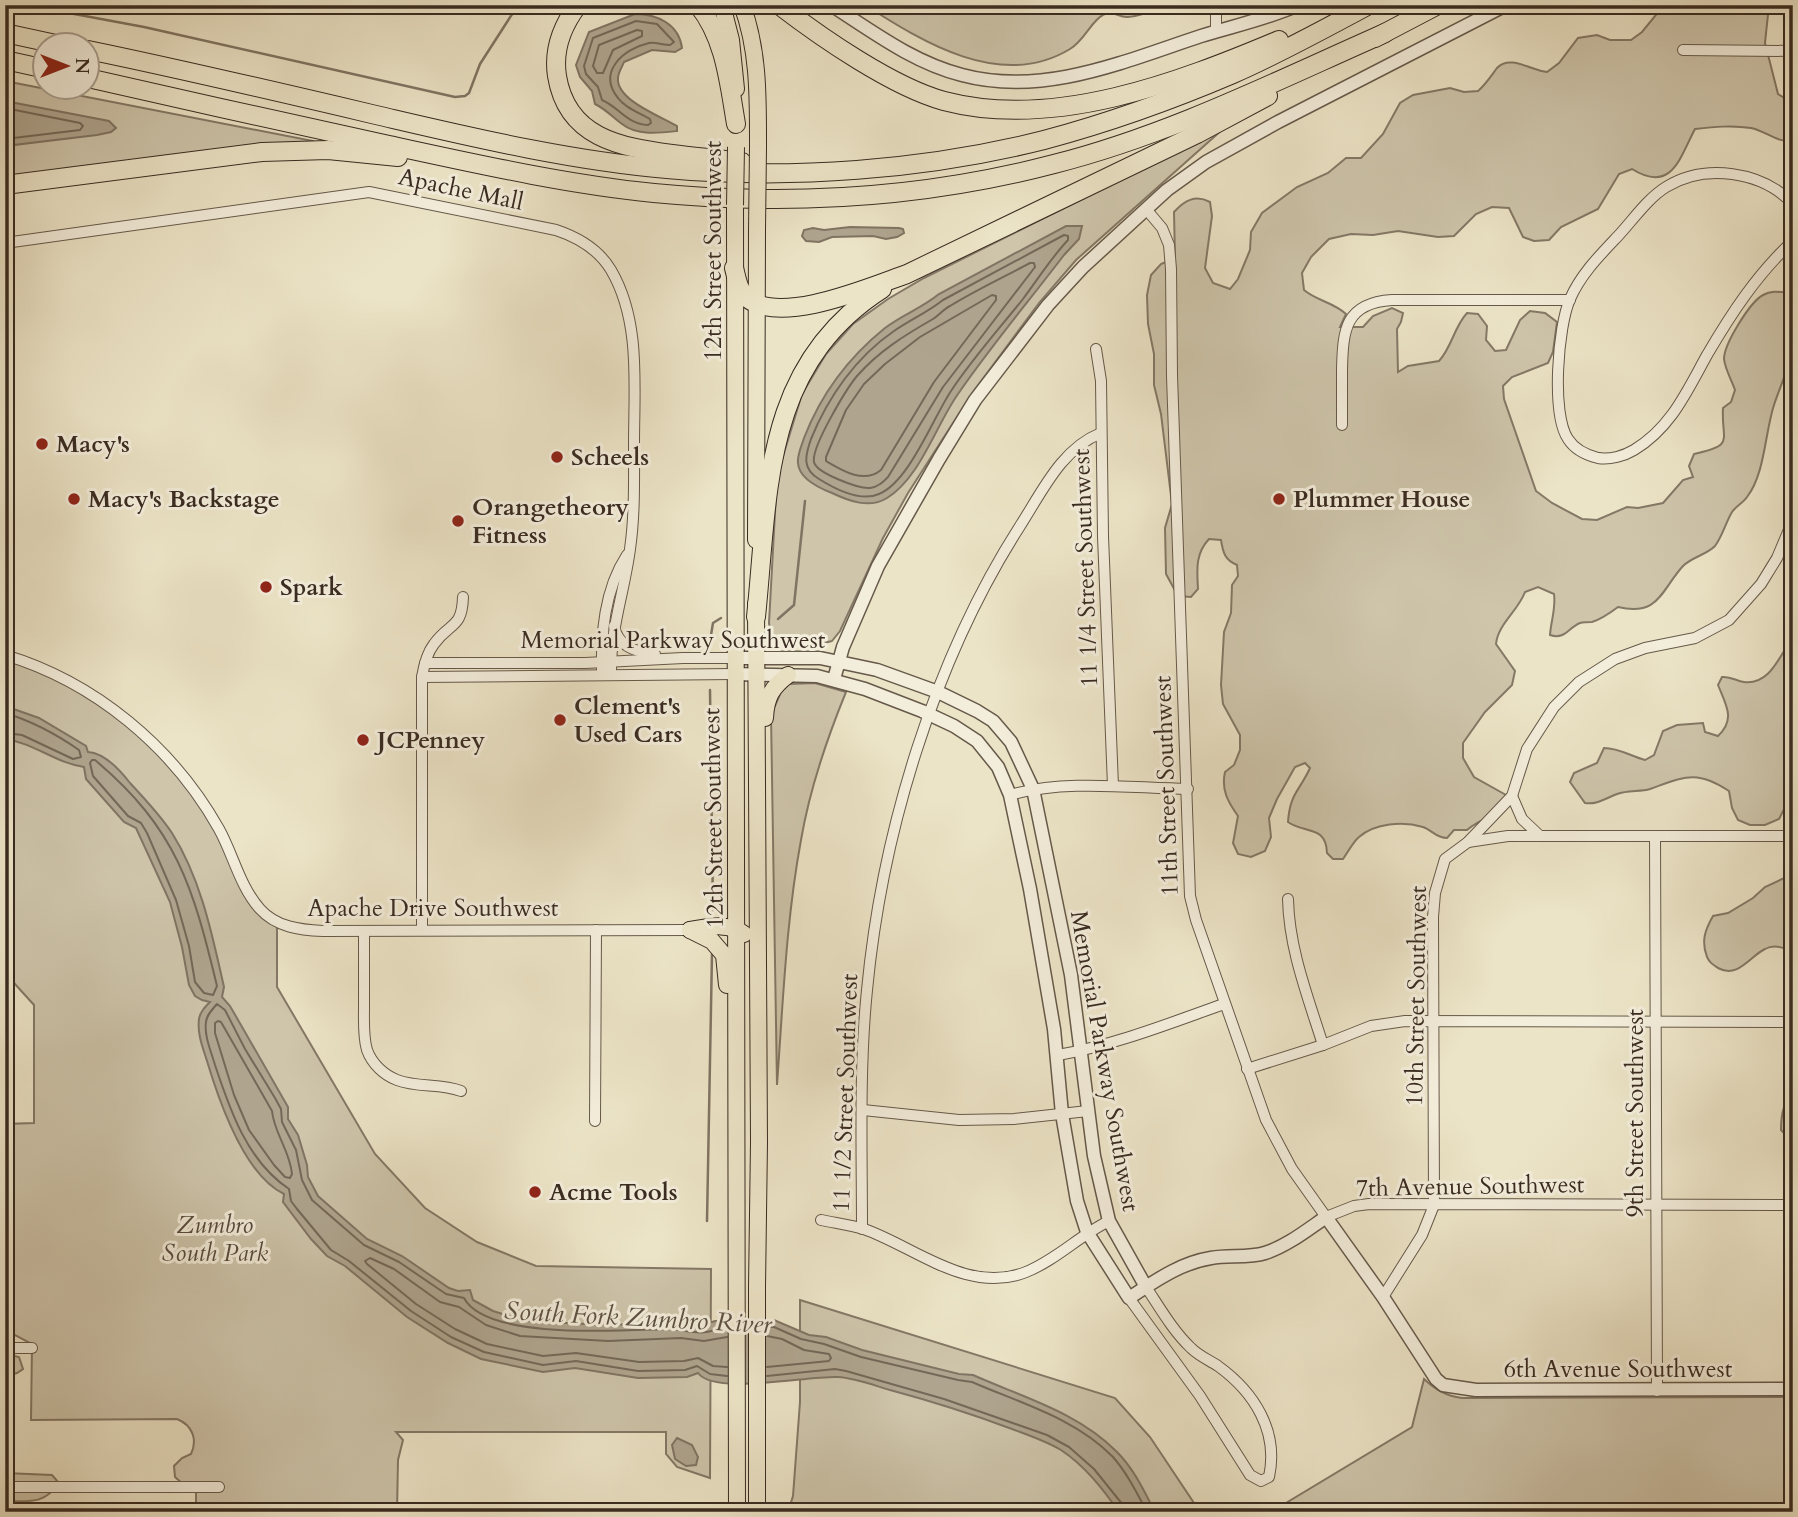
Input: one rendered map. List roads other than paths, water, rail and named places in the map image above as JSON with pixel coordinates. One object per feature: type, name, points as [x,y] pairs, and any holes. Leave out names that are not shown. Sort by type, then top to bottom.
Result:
[{"type":"highway","points":[[578,5],[561,32],[556,71],[561,93],[585,128],[597,136],[642,150],[819,172]]},
{"type":"highway","points":[[698,5],[713,28],[724,57],[736,124]]},
{"type":"highway","points":[[779,5],[822,36],[906,86],[942,100],[1004,111],[1077,105],[1153,85],[1224,63],[1304,29],[1342,19]]},
{"type":"highway","points":[[102,53],[465,135],[604,161],[706,172],[819,172],[922,162],[983,153],[1045,139],[1117,117],[1215,81],[1369,5]]},
{"type":"highway","points":[[734,268],[740,290],[757,304],[780,308],[818,302],[907,274],[1197,134],[1438,5]]},
{"type":"highway","points":[[5,33],[32,39]]},
{"type":"highway","points":[[102,81],[498,169],[614,189],[721,197],[832,198],[921,190],[1040,167],[1117,146],[1183,122],[1385,33]]},
{"type":"highway","points":[[5,60],[32,66]]},
{"type":"highway","points":[[5,185],[289,150],[373,154],[498,169]]},
{"type":"highway","points":[[756,617],[774,451],[779,427],[792,393],[813,354],[832,331],[859,305],[907,274]]},
{"type":"main road","name":"12th Street Southwest","points":[[722,5],[734,60],[736,124],[734,674],[737,871],[737,1512]]},
{"type":"main road","name":"12th Street Southwest","points":[[741,5],[755,59],[758,147],[756,739],[760,1142],[757,1512]]},
{"type":"main road","points":[[756,739],[764,725],[769,694],[777,683],[788,675]]},
{"type":"main road","points":[[711,926],[727,916],[731,882],[737,871]]},
{"type":"main road","points":[[690,930],[711,926],[737,929],[743,933],[748,940],[758,1008]]},
{"type":"main road","points":[[690,930],[712,940],[724,955],[736,1049]]},
{"type":"street","points":[[831,5],[894,45],[931,64],[965,76],[1008,82],[1062,79],[1083,74],[1298,5]]},
{"type":"street","points":[[1216,5],[1216,32]]},
{"type":"street","points":[[834,679],[878,566],[939,458],[975,400],[1048,304],[1083,267],[1188,174],[1290,116],[1506,5]]},
{"type":"street","points":[[1683,50],[1793,51]]},
{"type":"street","points":[[1793,204],[1768,184],[1744,176],[1709,174],[1680,180],[1656,194],[1592,264],[1570,300],[1561,340],[1558,379],[1560,419],[1565,434],[1577,449],[1593,457],[1627,454],[1657,433],[1670,419],[1740,303],[1763,271],[1793,242]]},
{"type":"street","name":"Apache Mall","points":[[5,243],[369,192],[556,230],[582,242],[609,268],[622,294],[631,328],[634,504],[629,552],[606,661]]},
{"type":"street","name":"11th Street Southwest","points":[[1146,209],[1162,228],[1168,245],[1171,270],[1172,390],[1192,905],[1258,1103],[1278,1144],[1429,1370],[1443,1385]]},
{"type":"street","points":[[1342,425],[1342,340],[1351,317],[1367,304],[1392,300],[1570,300]]},
{"type":"street","name":"11 1/4 Street Southwest","points":[[1096,349],[1101,381],[1103,536],[1113,786]]},
{"type":"street","name":"11 1/2 Street Southwest","points":[[862,1229],[866,1001],[877,913],[892,841],[912,768],[938,692],[968,622],[1013,537],[1069,454],[1101,432]]},
{"type":"street","name":"10th Street Southwest","points":[[1382,1297],[1422,1235],[1434,1206],[1435,893],[1445,859],[1468,842],[1512,796],[1532,739],[1554,706],[1567,693],[1600,668],[1622,656],[1645,648],[1695,638],[1729,620],[1761,584],[1777,558],[1793,520]]},
{"type":"street","points":[[607,675],[601,645],[612,586],[618,569],[629,552]]},
{"type":"street","points":[[422,930],[422,677],[435,642],[459,621],[463,597]]},
{"type":"street","points":[[614,625],[617,635],[628,648],[637,652],[683,658]]},
{"type":"street","name":"Apache Drive Southwest","points":[[5,655],[73,684],[109,707],[149,739],[186,779],[208,811],[253,900],[270,918],[281,924],[307,931],[690,930]]},
{"type":"street","name":"Memorial Parkway Southwest","points":[[422,677],[734,674],[756,666],[839,661],[877,670],[938,692],[977,711],[1002,730],[1018,754],[1032,789],[1071,975],[1094,1156],[1109,1221],[1146,1287],[1188,1345],[1232,1378],[1261,1413],[1270,1445],[1269,1477],[1261,1481],[1250,1475],[1200,1396],[1129,1298],[1087,1232],[1077,1201],[1062,1114],[1058,1055],[1030,889],[1010,795],[998,767],[977,741],[930,714],[834,679],[788,675],[756,666],[734,658],[425,663]]},
{"type":"street","points":[[1010,795],[1032,789],[1113,786],[1188,789]]},
{"type":"street","points":[[1512,796],[1522,819],[1541,836]]},
{"type":"street","points":[[1468,842],[1508,836],[1793,836]]},
{"type":"street","name":"9th Street Southwest","points":[[1655,836],[1657,1391]]},
{"type":"street","points":[[1288,899],[1289,928],[1294,949],[1323,1045]]},
{"type":"street","points":[[595,1121],[596,930]]},
{"type":"street","points":[[364,931],[364,1027],[367,1050],[372,1059],[377,1067],[395,1080],[449,1086],[461,1091]]},
{"type":"street","points":[[1058,1055],[1132,1036],[1224,1004]]},
{"type":"street","points":[[1247,1069],[1385,1023],[1434,1020],[1793,1022]]},
{"type":"street","points":[[863,1110],[959,1120],[1014,1119],[1088,1111]]},
{"type":"street","name":"7th Avenue Southwest","points":[[1129,1298],[1175,1269],[1200,1260],[1266,1253],[1326,1217],[1362,1205],[1793,1205]]},
{"type":"street","points":[[821,1220],[862,1229],[958,1273],[986,1277],[1013,1275],[1043,1264],[1087,1232],[1109,1221]]},
{"type":"street","points":[[5,1348],[32,1348]]},
{"type":"street","name":"6th Avenue Southwest","points":[[1443,1385],[1476,1391],[1793,1389]]},
{"type":"street","points":[[5,1487],[219,1486]]},
{"type":"water","points":[[635,14],[659,18],[666,22],[676,33],[682,48],[675,52],[652,50],[624,62],[618,76],[619,86],[631,100],[677,126],[677,131],[649,133],[628,128],[595,104],[592,91],[580,77],[576,65],[589,32]]},
{"type":"water","points":[[5,101],[109,121],[116,128],[97,135],[5,146]]},
{"type":"water","points":[[1066,226],[1082,226],[1079,239],[971,376],[918,464],[899,489],[880,501],[859,503],[821,488],[802,474],[798,460],[801,447],[819,406],[837,377],[872,339],[892,323],[939,294]]},
{"type":"water","points":[[850,227],[899,228],[903,229],[904,233],[886,239],[873,236],[832,237],[819,242],[806,241],[802,236],[804,230],[813,228],[824,230]]},
{"type":"water","points":[[5,706],[39,718],[86,746],[88,752],[100,755],[111,763],[172,833],[191,869],[204,907],[224,987],[222,997],[230,1006],[288,1107],[288,1119],[298,1135],[308,1177],[318,1196],[367,1239],[402,1256],[449,1288],[458,1291],[470,1290],[473,1300],[493,1311],[525,1321],[608,1325],[682,1322],[703,1325],[715,1321],[774,1320],[809,1335],[826,1337],[862,1350],[959,1374],[973,1375],[1049,1407],[1102,1438],[1129,1466],[1155,1512],[1119,1512],[1100,1486],[1078,1463],[1043,1441],[967,1413],[857,1380],[825,1377],[742,1384],[708,1380],[698,1373],[687,1377],[638,1378],[575,1368],[543,1372],[481,1359],[448,1343],[407,1317],[345,1266],[327,1256],[283,1202],[284,1194],[257,1171],[245,1154],[226,1116],[201,1041],[200,1016],[210,1002],[195,996],[189,985],[170,902],[136,828],[124,822],[86,779],[84,767],[64,762],[26,744],[5,739]]},
{"type":"water","points":[[677,1438],[692,1445],[698,1457],[696,1465],[686,1466],[675,1459],[672,1445]]},
{"type":"waterway","points":[[26,5],[144,27],[455,97],[469,93],[480,64],[518,5]]},
{"type":"waterway","points":[[778,619],[794,605],[805,501]]},
{"type":"waterway","points":[[710,641],[713,623],[721,618]]},
{"type":"waterway","points":[[710,690],[713,910]]},
{"type":"waterway","points":[[707,1221],[712,954]]},
{"type":"place","name":"Macy's","points":[[42,444]]},
{"type":"place","name":"Scheels","points":[[557,457]]},
{"type":"place","name":"Macy's Backstage","points":[[74,499]]},
{"type":"place","name":"Plummer House","points":[[1279,499]]},
{"type":"place","name":"Orangetheory Fitness","points":[[458,521]]},
{"type":"place","name":"Spark","points":[[266,587]]},
{"type":"place","name":"Clement's Used Cars","points":[[560,720]]},
{"type":"place","name":"JCPenney","points":[[363,740]]},
{"type":"place","name":"Acme Tools","points":[[535,1192]]},
{"type":"park label","name":"Zumbro South Park","points":[[215,1239]]},
{"type":"water label","name":"South Fork Zumbro River","points":[[638,1317]]}]
